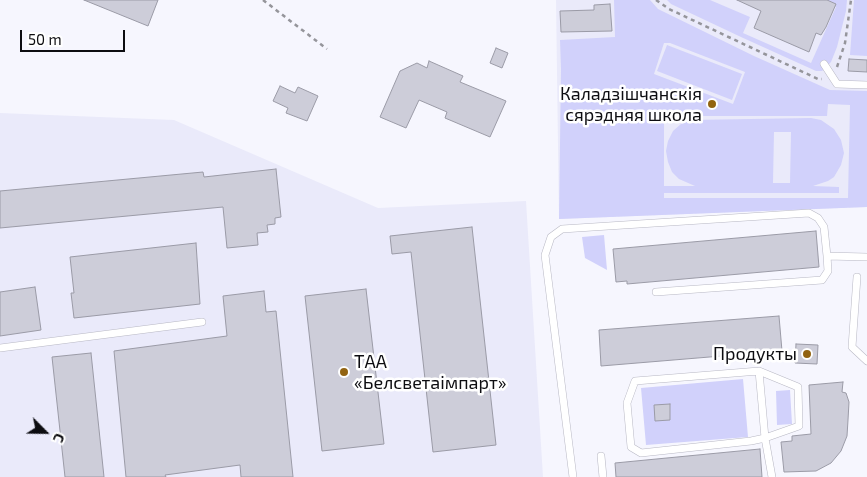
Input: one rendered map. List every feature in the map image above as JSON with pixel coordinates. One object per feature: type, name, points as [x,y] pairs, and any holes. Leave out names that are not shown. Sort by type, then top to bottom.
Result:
[{"type":"lane","points":[[824,64],[837,84],[867,85]]},
{"type":"lane","points":[[573,477],[545,255],[551,237],[562,229],[809,213],[818,218],[824,228],[828,272],[822,280],[656,292]]},
{"type":"lane","points":[[827,256],[867,257]]},
{"type":"lane","points":[[857,277],[852,347],[867,362]]},
{"type":"lane","points":[[0,348],[202,322]]},
{"type":"lane","points":[[759,371],[765,438],[772,477]]},
{"type":"lane","points":[[759,371],[798,387],[799,426],[765,438],[641,453],[631,447],[627,403],[635,381],[759,371]]},
{"type":"lane","points":[[601,456],[603,477]]},
{"type":"path","points":[[262,0],[328,49]]},
{"type":"path","points":[[656,0],[669,9],[818,79],[826,78],[835,70],[845,43],[851,0]]},
{"type":"shaded area","name":"Каладзішчанскія сярэдняя школа","points":[[556,0],[867,0],[867,207],[559,219]]},
{"type":"shaded area","name":"Каладзішчанскія сярэдняя школа","points":[[614,0],[650,0],[658,9],[754,56],[830,90],[867,91],[867,207],[559,219],[560,40],[615,37]],"holes":[[[664,43],[670,43],[745,72],[733,104],[654,74]],[[828,104],[850,105],[848,198],[664,198],[664,193],[839,193],[839,187],[813,186],[834,177],[841,165],[844,153],[841,140],[834,129],[821,120],[811,118],[691,120],[681,124],[673,131],[668,141],[666,151],[668,162],[672,172],[679,179],[695,186],[664,186],[664,116],[827,116]],[[774,132],[791,132],[790,183],[773,183]]]},
{"type":"shaded area","points":[[667,0],[710,0],[750,17],[743,33],[811,63],[836,7],[820,0],[847,0],[837,47],[831,62],[822,71],[816,71],[671,4]]},
{"type":"shaded area","points":[[854,0],[867,0],[867,56],[850,55]]},
{"type":"shaded area","points":[[667,45],[742,74],[732,100],[657,71]]},
{"type":"shaded area","points":[[0,113],[174,120],[378,208],[526,201],[543,477],[0,477]]},
{"type":"shaded area","points":[[604,235],[607,270],[585,258],[582,237]]},
{"type":"shaded area","points":[[743,379],[748,437],[646,445],[641,388]]},
{"type":"shaded area","points":[[790,390],[792,424],[777,425],[776,391]]},
{"type":"building","points":[[84,0],[158,0],[148,26]]},
{"type":"building","points":[[737,0],[827,0],[836,4],[821,35],[816,33],[809,52],[754,28],[761,11]]},
{"type":"building","points":[[610,4],[612,31],[561,32],[560,11],[594,10],[594,5]]},
{"type":"building","points":[[496,48],[508,53],[502,68],[490,63]]},
{"type":"building","points":[[849,59],[867,60],[867,72],[848,71]]},
{"type":"building","points":[[429,61],[463,76],[460,82],[506,101],[490,137],[445,118],[447,112],[419,100],[406,128],[380,117],[400,71],[417,63],[427,68]]},
{"type":"building","points":[[280,86],[295,93],[298,87],[318,96],[307,121],[286,113],[288,108],[273,101]]},
{"type":"building","points":[[276,169],[281,217],[275,218],[275,224],[267,225],[268,232],[257,233],[258,245],[227,248],[223,207],[0,228],[0,191],[203,172],[204,177]]},
{"type":"building","points":[[472,227],[496,445],[433,452],[411,252],[392,254],[390,236]]},
{"type":"building","points":[[816,231],[819,267],[627,284],[627,281],[616,282],[613,249]]},
{"type":"building","points":[[196,243],[200,304],[74,318],[71,293],[74,293],[70,257]]},
{"type":"building","points":[[35,287],[41,330],[0,336],[0,292]]},
{"type":"building","points":[[366,289],[384,444],[322,451],[305,296]]},
{"type":"building","points":[[264,291],[266,312],[276,311],[293,477],[241,477],[240,465],[165,475],[166,477],[126,477],[114,351],[227,336],[223,296]]},
{"type":"building","points":[[779,316],[782,351],[601,366],[599,330]]},
{"type":"building","name":"Продукты","points":[[796,344],[818,345],[817,364],[795,363]]},
{"type":"building","points":[[91,353],[104,477],[65,477],[52,357]]},
{"type":"building","points":[[843,382],[842,392],[846,393],[849,402],[847,436],[841,451],[831,463],[816,471],[784,472],[781,442],[792,441],[792,436],[811,434],[809,385]]},
{"type":"building","points":[[670,404],[670,420],[655,421],[654,405]]},
{"type":"building","points":[[760,449],[762,477],[616,477],[615,463]]},
{"type":"place","name":"Каладзішчанскія сярэдняя школа","points":[[712,104]]},
{"type":"place","name":"Продукты","points":[[807,354]]},
{"type":"place","name":"ТАА «Белсветаімпарт»","points":[[344,372]]}]
